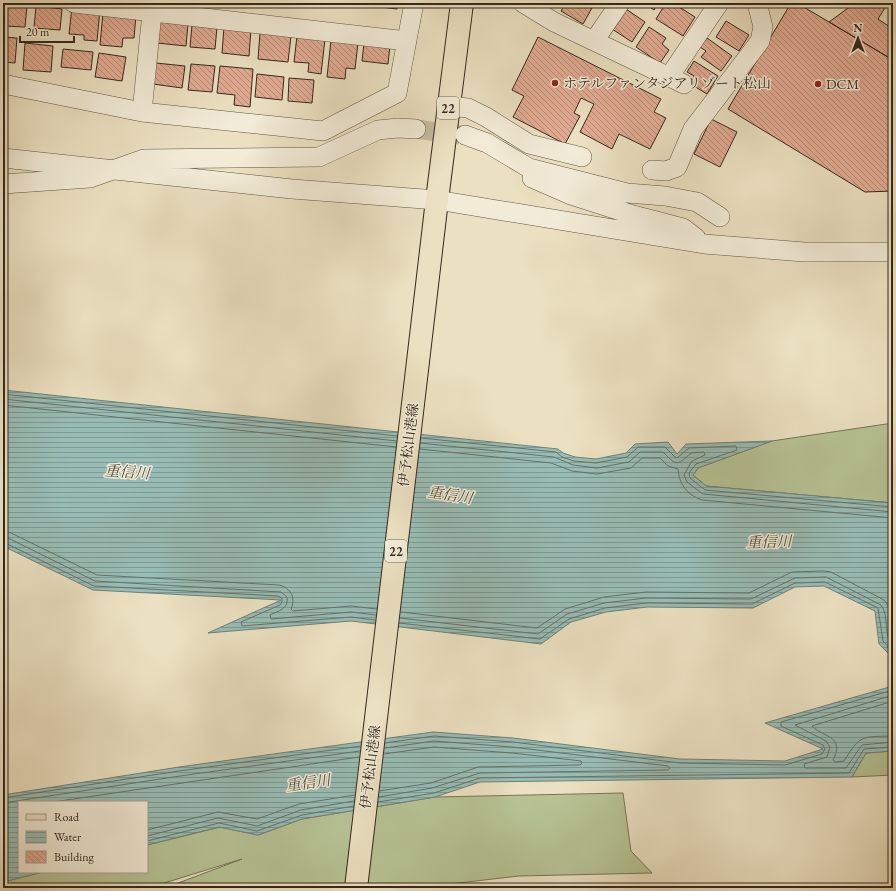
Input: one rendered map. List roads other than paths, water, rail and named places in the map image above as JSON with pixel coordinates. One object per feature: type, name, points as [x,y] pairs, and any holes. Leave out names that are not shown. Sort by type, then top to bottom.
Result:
[{"type":"main road","name":"伊予松山港線","points":[[356,888],[448,106],[462,3]]},
{"type":"street","points":[[74,3],[152,7],[407,41]]},
{"type":"street","points":[[3,84],[142,112],[323,131],[397,93],[414,3]]},
{"type":"street","points":[[522,3],[554,22],[676,81],[719,3]]},
{"type":"street","points":[[594,41],[620,3]]},
{"type":"street","points":[[652,170],[666,171],[677,167],[693,130],[760,42],[763,27],[757,3]]},
{"type":"street","points":[[142,112],[152,7]]},
{"type":"street","points":[[448,106],[468,108],[529,144],[582,157]]},
{"type":"street","points":[[3,184],[90,178],[144,160],[319,157],[378,130],[398,128],[416,130]]},
{"type":"street","points":[[465,136],[487,143],[529,168],[627,192],[665,196],[696,202],[720,217]]},
{"type":"street","points":[[3,158],[292,189],[436,207],[704,244],[804,252],[893,252]]},
{"type":"street","points":[[529,168],[530,177],[571,195],[633,215],[683,228],[704,244]]},
{"type":"water","name":"重信川","points":[[3,390],[558,449],[563,453],[575,457],[596,459],[626,453],[635,444],[668,442],[677,454],[686,444],[772,441],[698,468],[693,475],[706,486],[893,503],[893,658],[879,644],[875,611],[824,586],[795,587],[753,608],[647,607],[606,612],[571,622],[541,644],[351,621],[208,633],[281,600],[93,590],[3,546]]},
{"type":"water","name":"重信川","points":[[893,686],[893,751],[866,753],[852,777],[480,782],[435,797],[302,819],[258,835],[219,827],[148,845],[148,801],[18,801],[18,873],[39,873],[3,882],[3,795],[179,767],[433,732],[513,738],[680,759],[785,761],[823,749],[765,723]]},
{"type":"tunnel","points":[[416,129],[460,135]]},
{"type":"place","name":"ホテルファンタジアリゾート松山","points":[[555,83]]},
{"type":"place","name":"DCM","points":[[818,84]]}]
